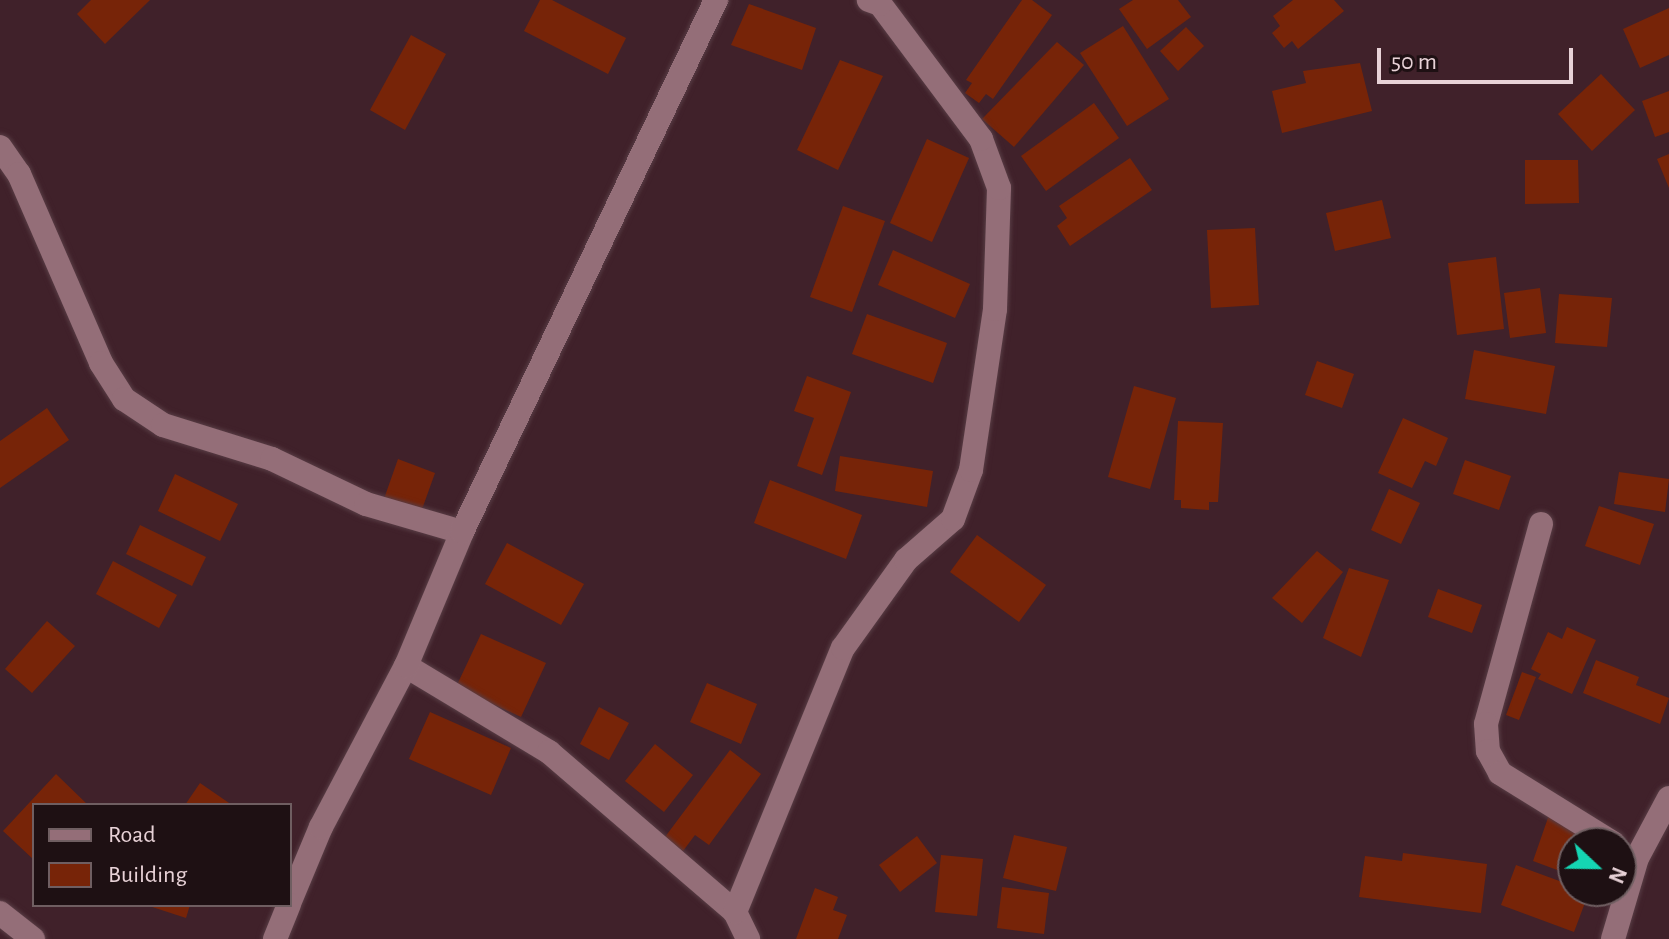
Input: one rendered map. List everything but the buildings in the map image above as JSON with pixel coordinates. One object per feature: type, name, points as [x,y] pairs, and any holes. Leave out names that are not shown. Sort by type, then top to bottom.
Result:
[{"type":"street","points":[[292,896],[321,827],[406,666],[462,532],[716,0]]},
{"type":"street","points":[[735,912],[843,648],[906,560],[953,519],[971,470],[995,309],[999,188],[981,139],[880,4],[869,0]]},
{"type":"street","points":[[0,147],[19,174],[101,363],[124,399],[163,425],[272,459],[366,504],[462,532]]},
{"type":"street","points":[[1541,524],[1486,724],[1488,751],[1500,773],[1587,827]]},
{"type":"street","points":[[406,666],[549,752],[735,912],[748,939]]},
{"type":"street","points":[[1637,842],[1669,798]]},
{"type":"street","points":[[275,939],[287,907]]},
{"type":"street","points":[[1613,939],[1619,907]]},
{"type":"street","points":[[0,913],[33,939]]}]
